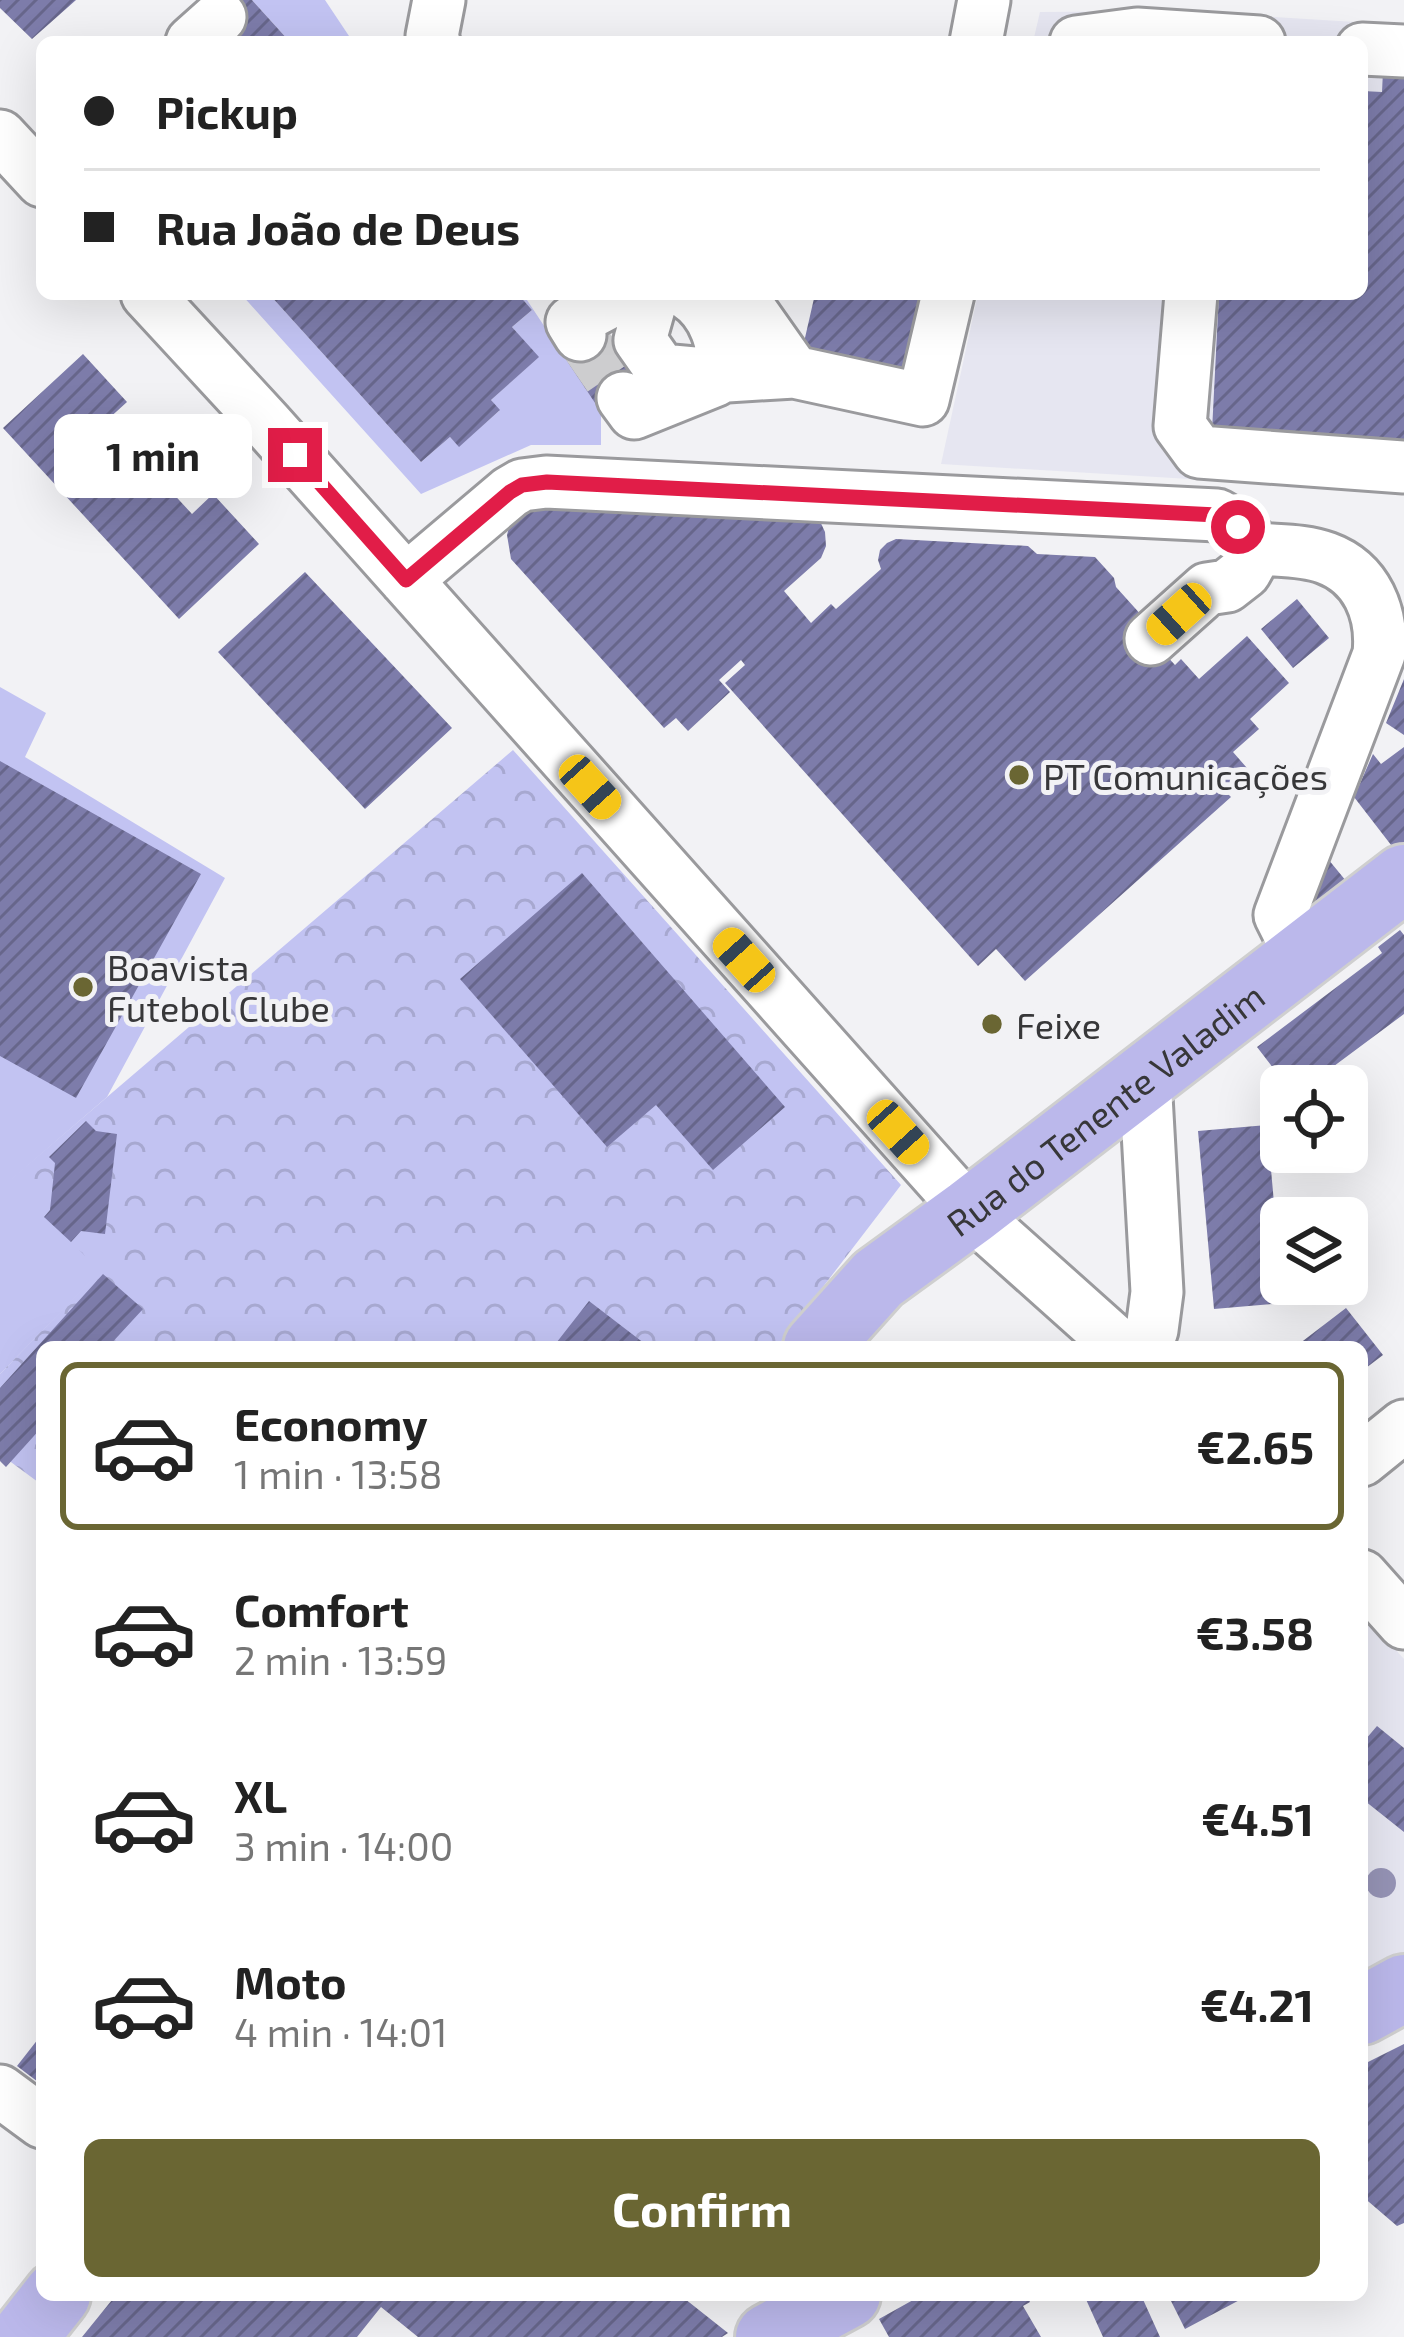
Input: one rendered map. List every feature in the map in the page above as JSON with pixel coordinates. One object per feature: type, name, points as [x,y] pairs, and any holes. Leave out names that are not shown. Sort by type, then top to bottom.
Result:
[{"type":"main road","name":"Rua do Tenente Valadim","points":[[822,1341],[878,1279],[1404,878]]},
{"type":"main road","points":[[1368,2008],[1404,1988]]},
{"type":"main road","points":[[24,2337],[52,2301]]},
{"type":"main road","points":[[769,2337],[836,2301]]},
{"type":"street","points":[[432,36],[439,0]]},
{"type":"street","points":[[977,36],[984,0]]},
{"type":"street","points":[[1077,36],[1083,0]]},
{"type":"street","points":[[1122,36],[1168,36]]},
{"type":"street","points":[[1368,49],[1404,51]]},
{"type":"street","points":[[0,136],[36,170]]},
{"type":"street","points":[[152,300],[970,1213],[1114,1341]]},
{"type":"street","points":[[580,335],[572,322],[614,300]]},
{"type":"street","points":[[657,300],[662,326],[686,356],[727,376]]},
{"type":"street","points":[[697,300],[720,331],[727,376]]},
{"type":"street","points":[[744,300],[794,372]]},
{"type":"street","points":[[623,398],[634,413],[727,376],[794,372],[923,400],[947,300]]},
{"type":"street","points":[[1153,300],[1161,326],[1189,317],[1180,426],[1199,452],[1404,467]]},
{"type":"street","points":[[406,580],[510,492],[522,485],[547,482],[1217,515],[1238,527],[1242,567]]},
{"type":"street","points":[[1160,650],[1207,589],[1242,567],[1324,557],[1344,567],[1370,596],[1381,634],[1378,654],[1280,914],[1301,958]]},
{"type":"street","points":[[1145,1078],[1156,1292],[1147,1341]]},
{"type":"street","points":[[1368,1455],[1404,1426]]},
{"type":"street","points":[[1368,1583],[1404,1623]]},
{"type":"street","points":[[0,2091],[36,2118]]},
{"type":"shaded area","points":[[1179,11],[1404,25],[1404,492],[941,464],[977,300],[1368,300],[1368,36],[1034,36],[1040,12]]},
{"type":"shaded area","points":[[1368,1620],[1404,1659],[1404,1958],[1368,1978]]},
{"type":"green space","points":[[252,0],[325,0],[349,36],[285,36]]},
{"type":"green space","points":[[246,300],[274,300],[421,462],[450,437],[459,446],[499,411],[491,400],[538,357],[512,327],[532,310],[523,300],[527,300],[601,412],[601,445],[531,445],[421,494]]},
{"type":"green space","name":"Boavista Futebol Clube","points":[[0,687],[46,713],[25,757],[225,878],[107,1097],[11,1180],[101,1271],[0,1374]]},
{"type":"green space","points":[[513,750],[901,1185],[782,1341],[36,1341],[36,1481],[0,1454],[0,1374],[100,1271],[10,1180]]},
{"type":"building","points":[[0,0],[76,0],[32,39],[0,8]]},
{"type":"building","points":[[215,0],[252,0],[285,36],[217,36]]},
{"type":"building","points":[[1385,29],[1404,30],[1404,451],[1212,431],[1219,300],[1368,300],[1368,91],[1382,92]]},
{"type":"building","points":[[274,300],[523,300],[532,310],[512,327],[539,357],[491,400],[500,410],[459,447],[450,437],[421,462]]},
{"type":"building","points":[[814,300],[926,300],[910,374],[802,351]]},
{"type":"building","points":[[597,324],[639,387],[601,412],[559,349]]},
{"type":"building","points":[[83,354],[127,402],[106,421],[192,514],[213,494],[259,544],[179,619],[3,428]]},
{"type":"building","points":[[529,501],[819,519],[826,546],[821,558],[784,591],[811,623],[831,604],[836,609],[881,569],[880,550],[896,539],[1028,546],[1037,554],[1095,557],[1143,617],[1143,630],[1175,665],[1181,659],[1199,679],[1247,636],[1289,683],[1250,719],[1259,729],[1233,752],[1247,768],[1223,789],[1231,797],[1025,981],[996,949],[978,966],[725,683],[745,665],[741,660],[719,680],[730,692],[688,731],[676,718],[664,728],[511,559],[510,523]]},
{"type":"building","points":[[305,572],[452,728],[365,809],[218,652]]},
{"type":"building","points":[[1297,599],[1329,638],[1293,668],[1261,629]]},
{"type":"building","points":[[1404,679],[1404,735],[1386,723]]},
{"type":"building","points":[[1404,747],[1404,849],[1398,854],[1354,797],[1373,754],[1381,764]]},
{"type":"building","points":[[0,761],[201,874],[76,1098],[0,1056]]},
{"type":"building","points":[[1328,859],[1351,887],[1324,907],[1316,904],[1315,891]]},
{"type":"building","points":[[582,873],[785,1107],[713,1170],[656,1105],[607,1147],[460,979]]},
{"type":"building","points":[[1400,930],[1404,935],[1404,1014],[1335,1065],[1271,1065],[1257,1047],[1382,953],[1378,947]]},
{"type":"building","points":[[86,1121],[96,1131],[117,1134],[105,1234],[81,1231],[71,1242],[44,1217],[50,1210],[55,1163],[49,1157]]},
{"type":"building","points":[[1260,1126],[1260,1173],[1271,1173],[1273,1197],[1260,1197],[1260,1305],[1214,1309],[1198,1131]]},
{"type":"building","points":[[103,1274],[143,1309],[114,1341],[42,1341]]},
{"type":"building","points":[[589,1301],[641,1341],[558,1341]]},
{"type":"building","points":[[1346,1308],[1383,1355],[1368,1366],[1368,1341],[1303,1341]]},
{"type":"building","points":[[36,1348],[36,1434],[6,1467],[0,1461],[0,1388]]},
{"type":"building","points":[[1377,1726],[1404,1748],[1404,1832],[1368,1803],[1368,1736]]},
{"type":"building","points":[[36,2042],[36,2080],[17,2066]]},
{"type":"building","points":[[1404,2044],[1404,2223],[1397,2226],[1368,2201],[1368,2062]]},
{"type":"building","points":[[111,2301],[688,2301],[728,2333],[722,2337],[418,2337],[381,2307],[357,2337],[82,2337]]},
{"type":"building","points":[[911,2301],[1029,2301],[1023,2306],[1041,2337],[889,2337],[879,2319]]},
{"type":"building","points":[[1087,2301],[1144,2301],[1160,2337],[1103,2337]]},
{"type":"building","points":[[1171,2301],[1238,2301],[1185,2329]]},
{"type":"tunnel","points":[[580,335],[623,398]]},
{"type":"place","name":"PT Comunicações","points":[[1019,775]]},
{"type":"place","name":"Boavista Futebol Clube","points":[[83,987]]},
{"type":"place","name":"Feixe","points":[[992,1024]]},
{"type":"route","points":[[295,455],[406,580],[510,492],[522,485],[547,482],[1217,515],[1238,527]]}]
